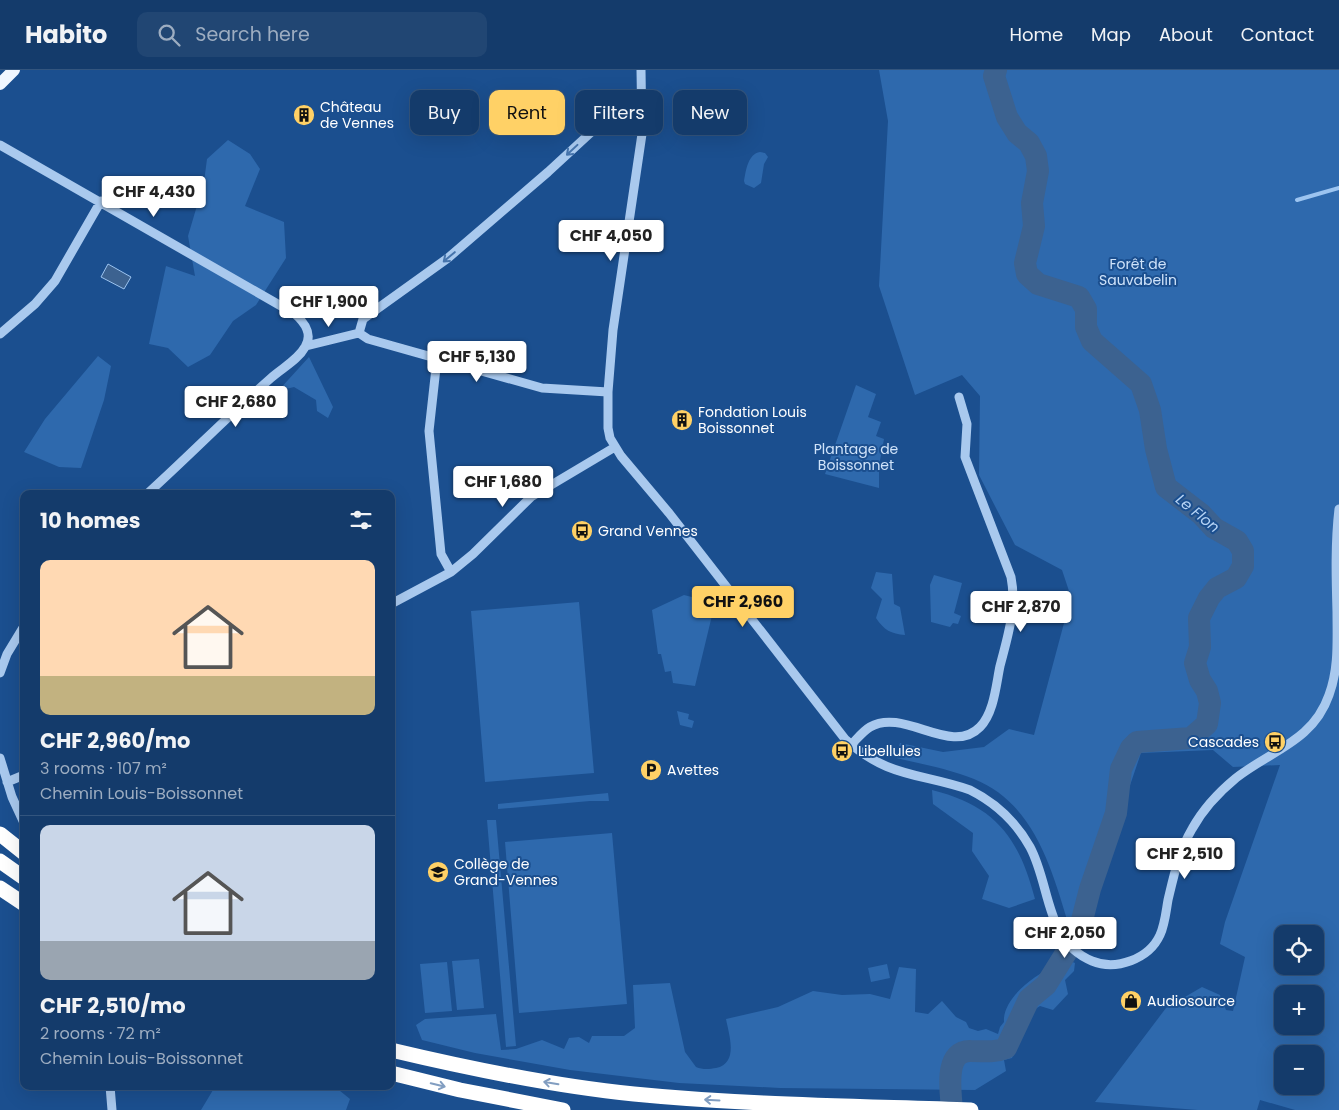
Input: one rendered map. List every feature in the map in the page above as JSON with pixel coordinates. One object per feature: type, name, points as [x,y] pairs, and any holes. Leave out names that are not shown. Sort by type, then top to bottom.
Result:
[{"type":"highway","points":[[0,834],[20,850]]},
{"type":"highway","points":[[0,861],[20,875]]},
{"type":"highway","points":[[0,888],[20,901]]},
{"type":"highway","points":[[395,1041],[441,1055],[469,1067]]},
{"type":"highway","points":[[395,1051],[557,1084],[668,1097],[778,1104],[971,1110]]},
{"type":"highway","points":[[395,1074],[476,1094],[563,1110]]},
{"type":"main road","points":[[0,84],[14,70]]},
{"type":"street","points":[[641,70],[642,90]]},
{"type":"street","points":[[359,333],[363,319],[448,258],[588,135]]},
{"type":"street","points":[[642,135],[640,156],[613,330],[608,392],[608,428],[614,447],[852,745],[866,757],[887,768],[970,790],[983,796],[1009,817],[1030,848],[1063,940],[1084,958],[1102,964],[1116,964],[1137,958],[1153,945],[1160,934],[1178,861],[1196,822],[1219,793],[1237,777],[1285,747],[1314,725],[1322,712],[1334,678],[1337,660],[1336,558],[1339,509]]},
{"type":"street","points":[[0,145],[101,201],[295,314],[302,319],[308,331],[306,346],[297,357],[271,378],[151,490]]},
{"type":"street","points":[[0,334],[35,304],[55,282],[101,201]]},
{"type":"street","points":[[306,346],[359,333],[368,339],[542,388],[608,392]]},
{"type":"street","points":[[437,359],[429,431],[441,554],[451,572]]},
{"type":"street","points":[[852,745],[870,727],[887,721],[950,737],[964,736],[980,728],[989,712],[1014,611],[1015,594],[1012,577],[965,458],[967,424],[959,397]]},
{"type":"street","points":[[395,602],[451,572],[473,554],[531,497],[614,447]]},
{"type":"street","points":[[0,673],[7,654],[20,633]]},
{"type":"street","points":[[0,758],[7,782],[20,813]]},
{"type":"street","points":[[7,782],[20,777]]},
{"type":"street","points":[[110,1090],[112,1110]]},
{"type":"green space","name":"Forêt de Sauvabelin","points":[[879,70],[1339,70],[1339,1110],[1295,1110],[1260,1100],[1257,1110],[1198,1110],[1095,1102],[1166,1008],[1202,987],[1220,995],[1226,1010],[1233,1011],[1245,957],[1220,944],[1225,922],[1280,765],[1233,767],[1213,750],[1141,753],[1094,891],[1088,926],[1081,938],[1075,939],[1048,863],[1027,822],[1013,805],[995,790],[965,775],[896,758],[900,743],[943,752],[984,747],[1009,729],[1034,735],[1071,597],[1062,570],[1015,545],[979,475],[980,396],[962,375],[915,395],[879,286],[888,121]]},
{"type":"green space","points":[[228,140],[250,154],[260,169],[245,206],[284,222],[286,258],[256,305],[233,321],[210,355],[188,367],[168,348],[149,344],[166,266],[195,276],[188,236],[204,182],[207,159]]},
{"type":"green space","points":[[760,152],[765,153],[768,157],[764,164],[761,183],[754,188],[745,184],[744,181],[750,159]]},
{"type":"green space","points":[[98,356],[111,366],[104,400],[81,468],[59,467],[24,452],[45,419]]},
{"type":"green space","points":[[309,357],[333,407],[328,418],[317,411],[316,400],[294,387],[278,391]]},
{"type":"green space","name":"Plantage de Boissonnet","points":[[856,385],[876,394],[868,417],[881,422],[876,436],[884,439],[879,466],[879,488],[825,474]]},
{"type":"green space","points":[[876,572],[892,574],[894,604],[900,607],[905,635],[888,631],[876,618],[882,599],[871,588]]},
{"type":"green space","points":[[934,575],[962,583],[954,613],[961,616],[958,624],[953,623],[950,627],[931,622],[930,585]]},
{"type":"green space","points":[[684,595],[715,603],[695,686],[673,683],[671,671],[665,672],[661,654],[658,654],[652,610]]},
{"type":"green space","points":[[579,602],[594,773],[485,782],[471,611]]},
{"type":"green space","points":[[677,711],[689,714],[688,719],[694,721],[692,728],[680,725]]},
{"type":"green space","points":[[932,790],[973,805],[1002,828],[1021,858],[1035,899],[1009,908],[982,899],[989,876],[972,851],[973,833],[933,804]]},
{"type":"green space","points":[[608,793],[609,801],[498,809],[498,804]]},
{"type":"green space","points":[[487,820],[496,820],[516,1046],[506,1047]]},
{"type":"green space","points":[[612,833],[627,1004],[519,1013],[505,842]]},
{"type":"green space","points":[[479,959],[484,1008],[457,1010],[452,961]]},
{"type":"green space","points":[[1068,960],[1075,963],[1074,971],[1065,980],[1068,994],[1053,1010],[1040,1006],[1029,1013],[1012,1058],[1004,1060],[1006,1071],[975,1090],[780,1088],[679,1083],[570,1070],[475,1053],[422,1040],[416,1025],[425,1019],[496,1014],[501,1050],[516,1049],[542,1040],[564,1049],[569,1038],[579,1037],[589,1043],[592,1036],[624,1036],[635,1028],[633,985],[670,983],[685,1052],[696,1067],[711,1069],[723,1065],[730,1055],[731,1048],[726,1019],[778,1007],[813,991],[842,995],[870,994],[890,999],[899,967],[916,969],[915,1012],[928,1014],[942,1001],[956,1017],[966,1022],[969,1028],[978,1031],[986,1029],[998,1034],[1004,1022],[1008,1005],[1014,996],[1038,975],[1054,967],[1058,969]]},
{"type":"green space","points":[[447,962],[452,1011],[425,1013],[420,964]]},
{"type":"green space","points":[[887,964],[890,978],[871,982],[868,968]]},
{"type":"green space","points":[[213,1090],[339,1090],[350,1099],[346,1110],[201,1110]]},
{"type":"shaded area","points":[[108,264],[131,277],[124,289],[101,277]]},
{"type":"waterway","name":"Le Flon","points":[[952,1110],[950,1084],[952,1065],[956,1057],[971,1051],[993,1051],[1006,1048],[1029,999],[1046,985],[1079,932],[1090,889],[1116,813],[1121,769],[1131,748],[1137,742],[1191,738],[1207,724],[1210,703],[1195,663],[1200,647],[1199,618],[1209,598],[1217,588],[1236,578],[1243,566],[1243,551],[1237,541],[1214,528],[1201,514],[1166,487],[1156,449],[1150,410],[1141,384],[1092,341],[1086,327],[1086,309],[1079,297],[1038,284],[1027,274],[1025,263],[1034,226],[1032,203],[1038,171],[1036,156],[1029,143],[1017,133],[1007,117],[994,76],[996,70]]},
{"type":"waterway","points":[[1297,200],[1339,188]]},
{"type":"place","name":"Château de Vennes","points":[[304,115]]},
{"type":"place","name":"Fondation Louis Boissonnet","points":[[682,420]]},
{"type":"place","name":"Grand Vennes","points":[[582,531]]},
{"type":"place","name":"Cascades","points":[[1275,742]]},
{"type":"place","name":"Libellules","points":[[842,751]]},
{"type":"place","name":"Avettes","points":[[651,770]]},
{"type":"place","name":"Collège de Grand-Vennes","points":[[438,872]]},
{"type":"place","name":"Audiosource","points":[[1131,1001]]}]
